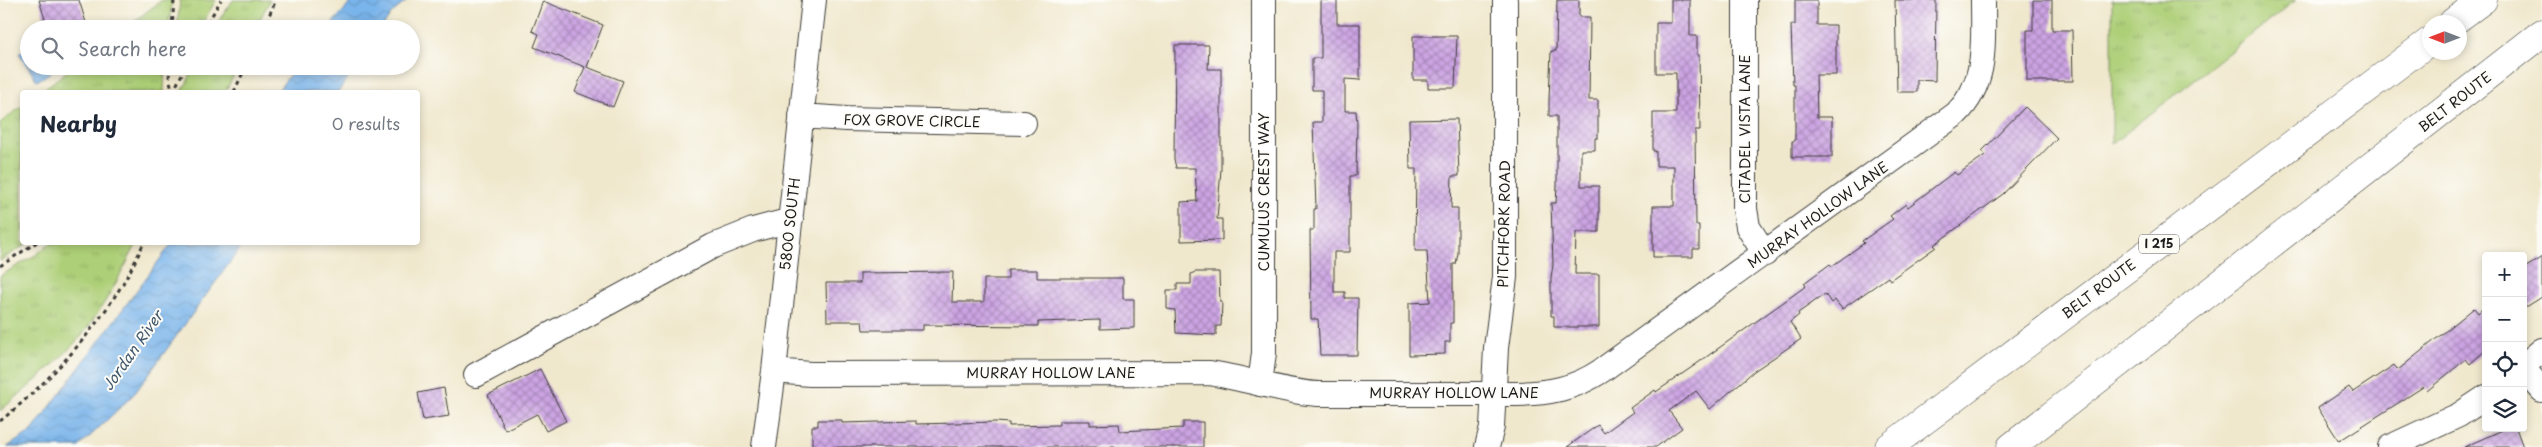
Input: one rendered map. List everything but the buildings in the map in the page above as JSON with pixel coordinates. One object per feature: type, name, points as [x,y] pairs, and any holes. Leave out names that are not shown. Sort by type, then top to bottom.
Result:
[{"type":"highway","points":[[2463,15],[2483,0]]},
{"type":"highway","name":"BELT ROUTE","points":[[2011,447],[2542,32]]},
{"type":"highway","name":"BELT ROUTE","points":[[1889,447],[2422,46]]},
{"type":"street","name":"5800 SOUTH","points":[[764,447],[791,220],[814,0]]},
{"type":"street","name":"CUMULUS CREST WAY","points":[[1260,384],[1264,353],[1264,0]]},
{"type":"street","name":"PITCHFORK ROAD","points":[[1487,447],[1492,432],[1496,348],[1506,277],[1506,0]]},
{"type":"street","name":"CITADEL VISTA LANE","points":[[1744,0],[1744,209],[1748,228],[1765,254]]},
{"type":"street","name":"MURRAY HOLLOW LANE","points":[[774,371],[810,374],[1194,373],[1224,376],[1289,392],[1318,394],[1546,393],[1574,386],[1588,380],[1765,254],[1963,107],[1974,90],[1981,69],[1983,0]]},
{"type":"street","name":"FOX GROVE CIRCLE","points":[[801,116],[1024,124]]},
{"type":"street","points":[[476,375],[713,246],[753,230],[791,220]]},
{"type":"street","points":[[2527,363],[2542,350]]},
{"type":"street","points":[[2527,372],[2542,390]]},
{"type":"street","points":[[2390,447],[2459,415],[2482,400]]},
{"type":"path","points":[[173,20],[174,0]]},
{"type":"path","points":[[209,20],[221,0]]},
{"type":"path","points":[[267,20],[276,0]]},
{"type":"path","points":[[169,75],[172,90]]},
{"type":"path","points":[[174,90],[182,75]]},
{"type":"path","points":[[235,90],[242,75]]},
{"type":"path","points":[[0,266],[32,245]]},
{"type":"path","points":[[0,421],[20,405],[79,344],[120,287],[142,245]]},
{"type":"green space","points":[[162,0],[172,0],[170,20],[136,20]]},
{"type":"green space","points":[[180,0],[216,0],[204,20],[178,20]]},
{"type":"green space","points":[[233,0],[270,0],[260,20],[219,20]]},
{"type":"green space","points":[[2112,0],[2296,0],[2112,144]]},
{"type":"green space","points":[[62,75],[165,75],[164,90],[43,90]]},
{"type":"green space","points":[[190,75],[234,75],[226,90],[183,90]]},
{"type":"green space","points":[[20,108],[20,245],[25,245],[0,261],[0,123]]},
{"type":"green space","points":[[48,245],[136,245],[105,302],[82,335],[53,365],[0,411],[0,276],[37,254]]},
{"type":"water","points":[[353,0],[408,0],[392,13],[387,20],[335,20]]},
{"type":"water","points":[[33,75],[46,75],[37,81]]},
{"type":"water","points":[[289,75],[350,75],[339,90],[278,90]]},
{"type":"water","name":"Jordan River","points":[[171,245],[243,245],[135,393],[79,447],[7,447],[32,431]]}]
